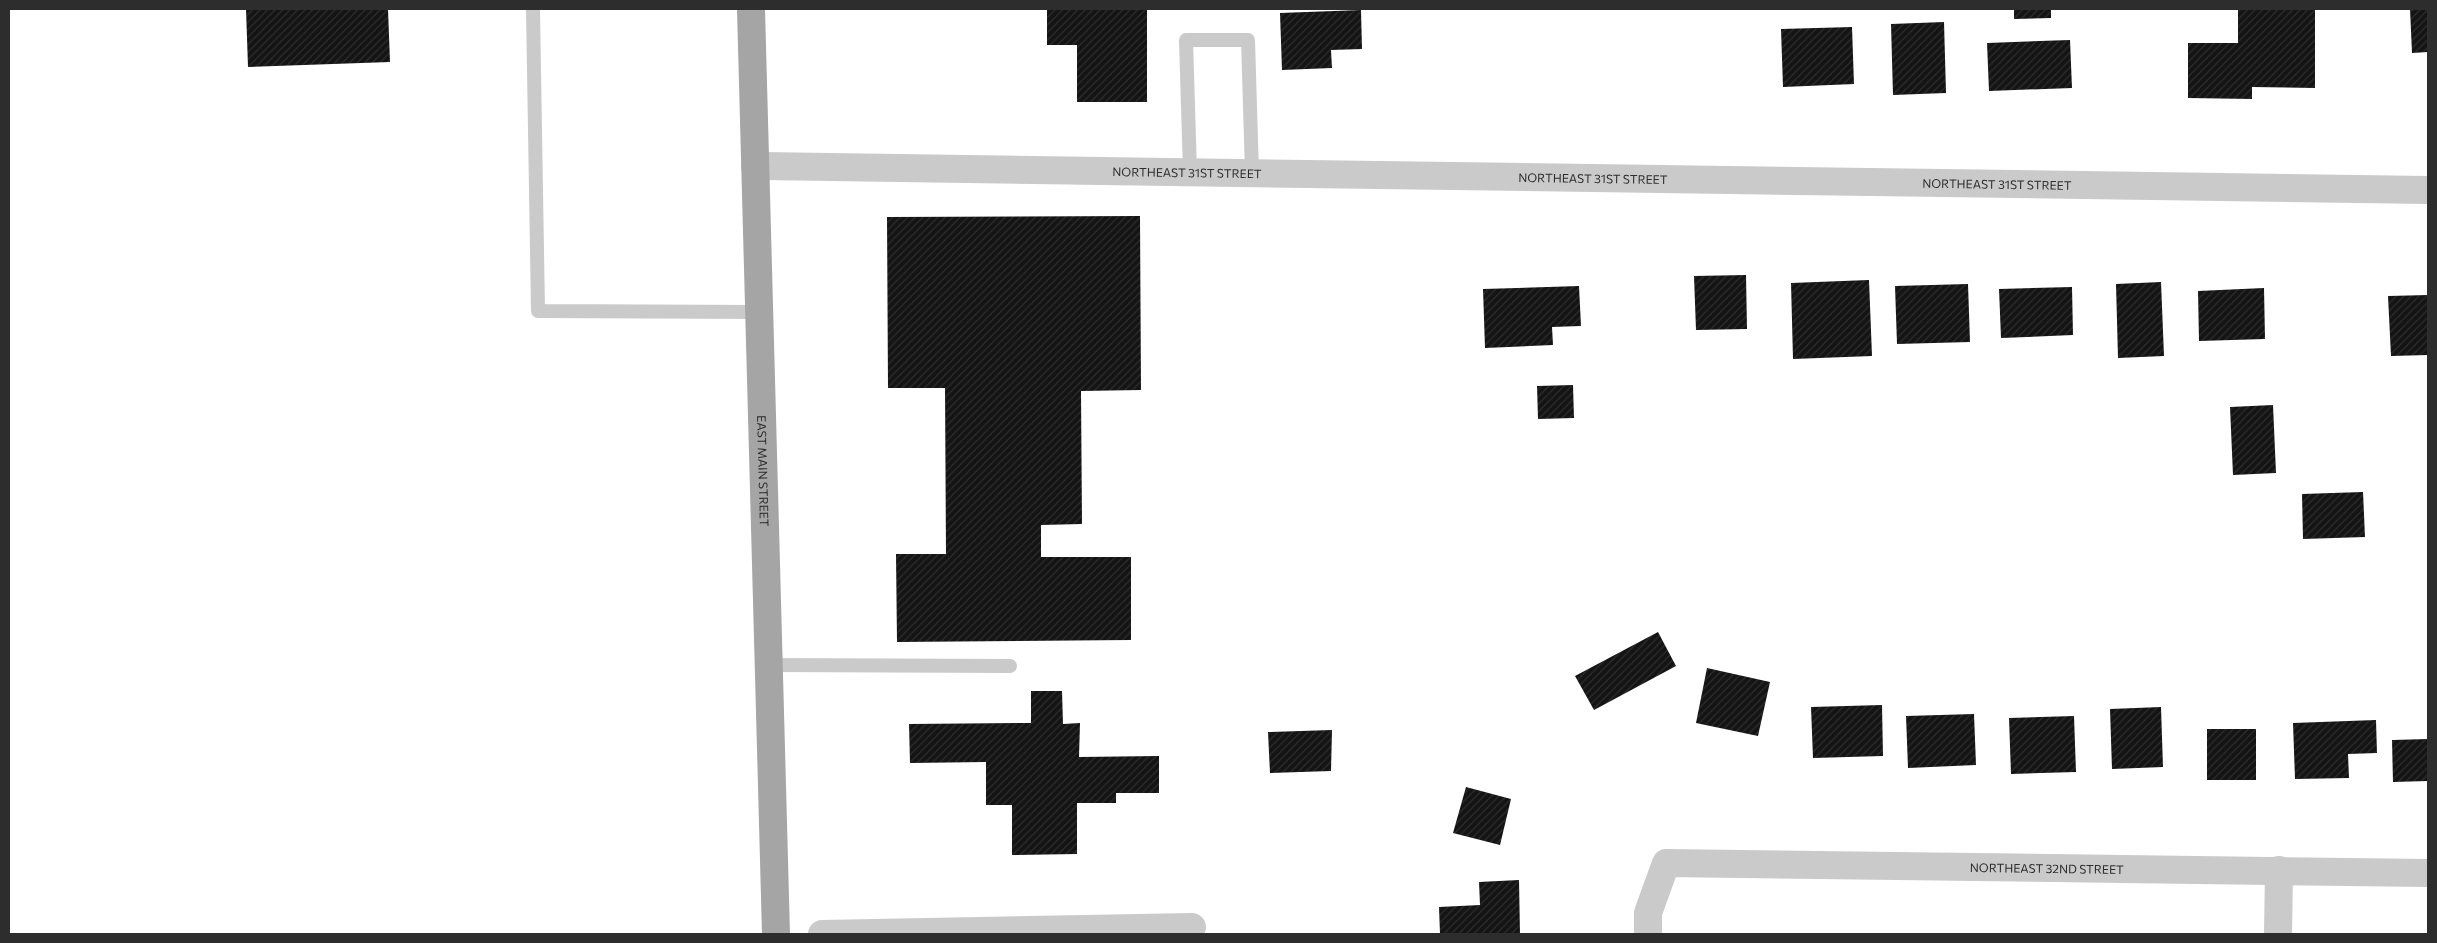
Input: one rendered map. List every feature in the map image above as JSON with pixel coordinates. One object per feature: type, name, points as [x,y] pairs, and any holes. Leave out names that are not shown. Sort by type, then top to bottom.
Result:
[{"type":"main road","name":"EAST MAIN STREET","points":[[751,9],[776,934]]},
{"type":"street","name":"NORTHEAST 31ST STREET","points":[[755,166],[2428,190]]},
{"type":"street","name":"NORTHEAST 32ND STREET","points":[[1648,934],[1648,913],[1666,863],[2428,873]]},
{"type":"street","points":[[2278,934],[2279,870]]},
{"type":"street","points":[[822,934],[1192,927]]},
{"type":"lane","points":[[533,9],[538,311],[759,312]]},
{"type":"lane","points":[[1190,172],[1186,40],[1248,40],[1252,173]]},
{"type":"lane","points":[[768,665],[1010,666]]},
{"type":"building","points":[[246,9],[388,9],[390,62],[248,67]]},
{"type":"building","points":[[1047,9],[1147,9],[1147,102],[1077,102],[1077,45],[1047,45]]},
{"type":"building","points":[[2014,9],[2051,9],[2051,18],[2014,19]]},
{"type":"building","points":[[2238,9],[2315,9],[2315,88],[2252,87],[2252,99],[2188,98],[2188,43],[2238,43]]},
{"type":"building","points":[[2410,9],[2428,9],[2428,52],[2412,53]]},
{"type":"building","points":[[1361,10],[1362,49],[1331,50],[1332,68],[1282,70],[1280,13]]},
{"type":"building","points":[[1944,22],[1946,93],[1893,95],[1891,24]]},
{"type":"building","points":[[1852,27],[1854,84],[1783,87],[1781,29]]},
{"type":"building","points":[[2070,40],[2072,88],[1989,91],[1987,43]]},
{"type":"building","points":[[1140,216],[1141,390],[1081,391],[1082,524],[1041,525],[1041,557],[1131,557],[1131,640],[897,642],[896,554],[946,554],[945,388],[888,388],[887,217]]},
{"type":"building","points":[[1746,275],[1747,329],[1696,330],[1694,276]]},
{"type":"building","points":[[1869,280],[1872,356],[1793,359],[1791,283]]},
{"type":"building","points":[[2161,282],[2164,356],[2118,358],[2116,284]]},
{"type":"building","points":[[1968,284],[1970,342],[1897,344],[1895,286]]},
{"type":"building","points":[[1579,286],[1581,326],[1552,327],[1553,345],[1485,348],[1483,289]]},
{"type":"building","points":[[2072,287],[2073,335],[2001,338],[1999,289]]},
{"type":"building","points":[[2264,288],[2265,339],[2199,341],[2198,291]]},
{"type":"building","points":[[2428,295],[2428,355],[2391,356],[2388,296]]},
{"type":"building","points":[[1573,385],[1574,418],[1538,419],[1537,386]]},
{"type":"building","points":[[2273,405],[2276,473],[2233,475],[2230,407]]},
{"type":"building","points":[[2363,492],[2365,537],[2303,539],[2302,494]]},
{"type":"building","points":[[1658,632],[1676,666],[1594,710],[1575,676]]},
{"type":"building","points":[[1707,668],[1770,682],[1758,736],[1696,723]]},
{"type":"building","points":[[1031,691],[1062,691],[1063,724],[1080,723],[1079,757],[1159,756],[1159,793],[1116,793],[1116,803],[1077,803],[1077,854],[1012,855],[1012,805],[986,805],[986,762],[910,763],[909,724],[1031,723]]},
{"type":"building","points":[[1882,705],[1883,756],[1813,758],[1811,707]]},
{"type":"building","points":[[2161,707],[2163,767],[2112,769],[2110,709]]},
{"type":"building","points":[[1974,714],[1976,765],[1908,768],[1906,716]]},
{"type":"building","points":[[2074,716],[2076,772],[2011,774],[2009,718]]},
{"type":"building","points":[[2376,720],[2377,753],[2348,754],[2349,778],[2295,779],[2293,723]]},
{"type":"building","points":[[2207,729],[2256,729],[2256,780],[2207,780]]},
{"type":"building","points":[[1332,730],[1331,771],[1270,773],[1268,732]]},
{"type":"building","points":[[2428,739],[2428,781],[2393,782],[2392,740]]},
{"type":"building","points":[[1466,787],[1511,799],[1500,845],[1453,833]]},
{"type":"building","points":[[1519,880],[1520,934],[1440,934],[1439,907],[1480,905],[1479,882]]}]
